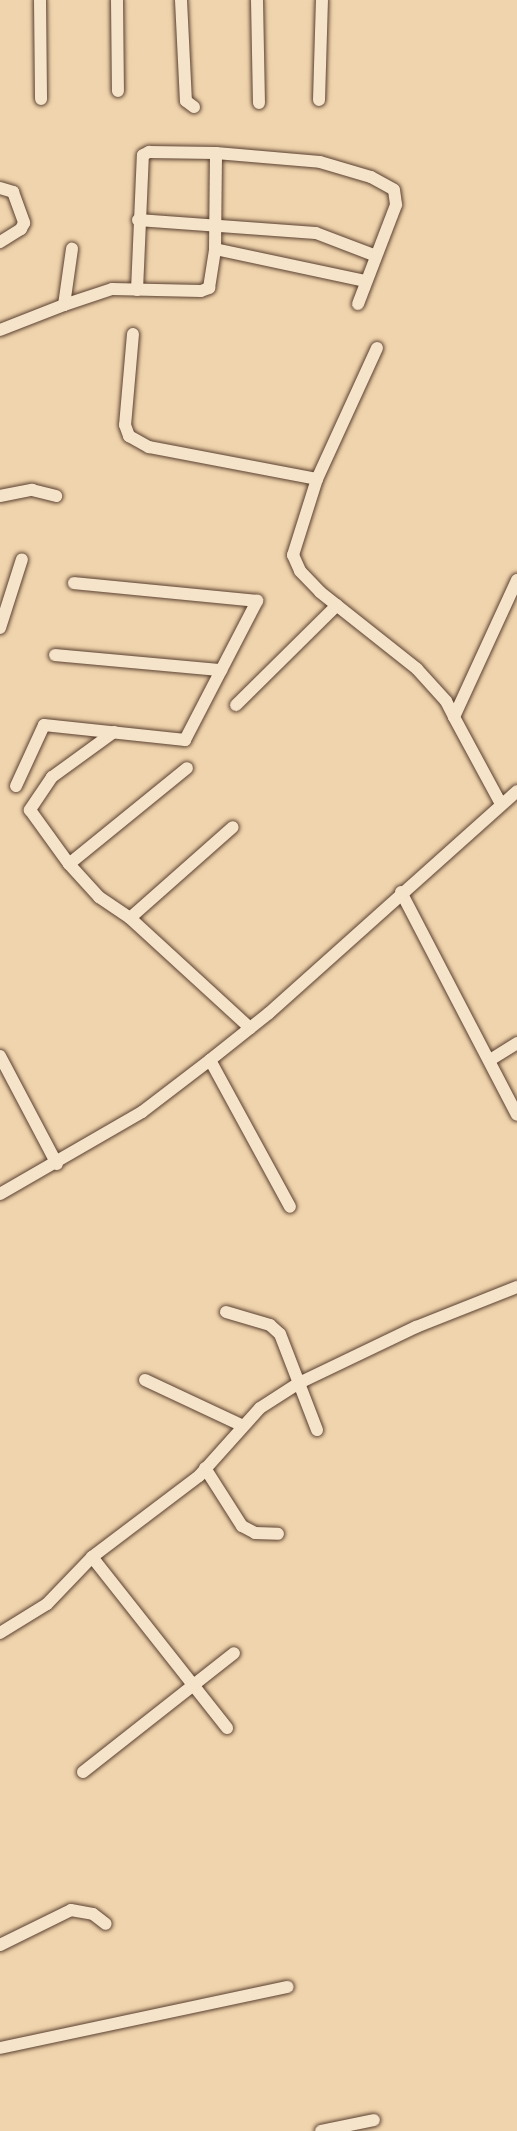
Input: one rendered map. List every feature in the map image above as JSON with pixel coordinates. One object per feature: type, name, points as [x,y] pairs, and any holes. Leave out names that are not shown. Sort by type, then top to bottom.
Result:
[{"type":"street","points":[[40,0],[41,99]]},
{"type":"street","points":[[117,0],[118,90]]},
{"type":"street","points":[[181,0],[186,101],[194,107]]},
{"type":"street","points":[[257,0],[259,103]]},
{"type":"street","points":[[319,100],[322,0]]},
{"type":"street","points":[[0,330],[105,290],[207,289],[212,283],[216,153]]},
{"type":"street","points":[[137,290],[138,220],[144,154],[216,153],[320,162],[388,186],[396,193],[396,205],[374,255],[358,304]]},
{"type":"street","points":[[0,188],[13,192],[24,223],[0,242]]},
{"type":"street","points":[[138,220],[215,228],[316,233],[374,255]]},
{"type":"street","points":[[64,304],[72,249]]},
{"type":"street","points":[[214,249],[366,281]]},
{"type":"street","points":[[133,334],[124,425],[129,436],[149,447],[317,479]]},
{"type":"street","points":[[377,348],[317,479],[292,555],[306,579],[417,669],[446,701],[501,804]]},
{"type":"street","points":[[0,496],[32,490],[56,496]]},
{"type":"street","points":[[0,628],[22,559]]},
{"type":"street","points":[[454,717],[517,580]]},
{"type":"street","points":[[16,786],[44,725],[185,740],[257,601],[74,584]]},
{"type":"street","points":[[236,705],[337,605]]},
{"type":"street","points":[[55,655],[221,670]]},
{"type":"street","points":[[114,732],[52,777],[30,810],[69,864],[99,897],[130,918],[250,1028]]},
{"type":"street","points":[[69,864],[187,768]]},
{"type":"street","points":[[0,1194],[57,1164],[142,1112],[210,1060],[250,1028],[517,791]]},
{"type":"street","points":[[130,918],[233,827]]},
{"type":"street","points":[[401,892],[517,1115]]},
{"type":"street","points":[[490,1060],[517,1043]]},
{"type":"street","points":[[0,1056],[57,1164]]},
{"type":"street","points":[[210,1060],[290,1207]]},
{"type":"street","points":[[0,1633],[47,1604],[92,1557],[206,1468],[241,1425],[299,1383],[416,1327],[517,1287]]},
{"type":"street","points":[[226,1312],[270,1325],[280,1334],[316,1430]]},
{"type":"street","points":[[145,1380],[241,1425]]},
{"type":"street","points":[[206,1468],[242,1526],[255,1533],[278,1534]]},
{"type":"street","points":[[92,1557],[227,1728]]},
{"type":"street","points":[[83,1772],[234,1653]]},
{"type":"street","points":[[0,1945],[71,1910],[93,1914],[106,1924]]},
{"type":"street","points":[[0,2048],[288,1987]]},
{"type":"street","points":[[321,2131],[374,2121]]}]
